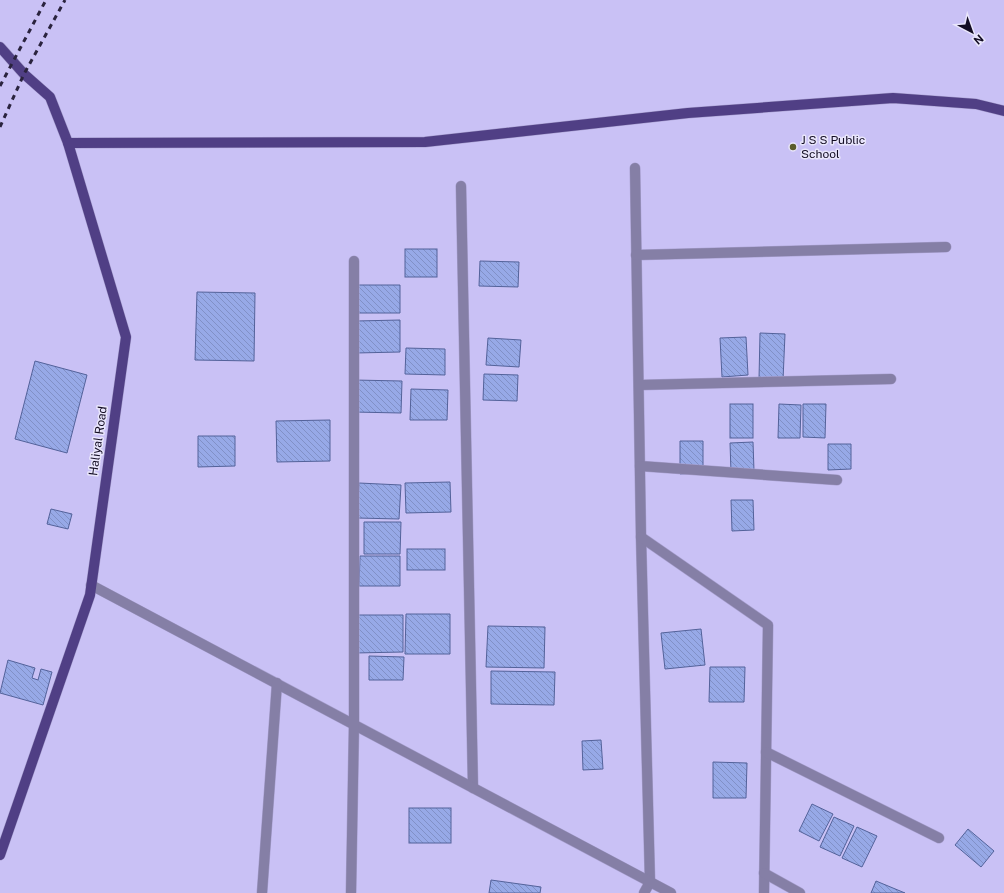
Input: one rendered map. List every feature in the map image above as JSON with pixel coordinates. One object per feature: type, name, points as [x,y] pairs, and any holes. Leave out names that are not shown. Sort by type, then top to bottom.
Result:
[{"type":"main road","name":"Haliyal Road","points":[[0,47],[24,74],[50,97],[68,143],[126,337],[90,594],[0,855]]},
{"type":"main road","points":[[68,143],[425,142],[688,113],[893,98],[976,104],[1004,111]]},
{"type":"street","points":[[635,168],[641,537],[650,882],[644,893]]},
{"type":"street","points":[[461,186],[473,788]]},
{"type":"street","points":[[636,255],[946,247]]},
{"type":"street","points":[[351,893],[354,724],[354,261]]},
{"type":"street","points":[[639,385],[891,378]]},
{"type":"street","points":[[640,466],[837,480]]},
{"type":"street","points":[[641,537],[768,625],[764,893]]},
{"type":"street","points":[[91,585],[671,893]]},
{"type":"street","points":[[262,893],[277,683]]},
{"type":"street","points":[[766,752],[939,838]]},
{"type":"street","points":[[764,873],[800,893]]},
{"type":"building","points":[[405,249],[437,249],[437,277],[405,277]]},
{"type":"building","points":[[480,261],[519,262],[518,287],[479,286]]},
{"type":"building","points":[[356,285],[400,285],[400,313],[355,313]]},
{"type":"building","points":[[197,292],[255,293],[254,361],[195,360]]},
{"type":"building","points":[[400,320],[400,352],[356,353],[356,321]]},
{"type":"building","points":[[760,333],[785,334],[783,380],[759,379]]},
{"type":"building","points":[[746,337],[748,375],[722,377],[720,338]]},
{"type":"building","points":[[488,338],[521,340],[519,367],[486,365]]},
{"type":"building","points":[[406,348],[445,349],[445,375],[405,374]]},
{"type":"building","points":[[35,361],[87,375],[67,453],[15,439]]},
{"type":"building","points":[[484,374],[518,375],[517,401],[483,400]]},
{"type":"building","points":[[354,380],[402,381],[401,413],[353,412]]},
{"type":"building","points":[[411,389],[448,390],[447,420],[410,420]]},
{"type":"building","points":[[730,404],[753,404],[753,438],[730,438]]},
{"type":"building","points":[[779,404],[801,405],[800,438],[778,438]]},
{"type":"building","points":[[803,404],[826,404],[825,438],[803,437]]},
{"type":"building","points":[[330,420],[330,461],[277,462],[276,421]]},
{"type":"building","points":[[198,436],[235,436],[235,466],[198,467]]},
{"type":"building","points":[[680,441],[703,441],[703,473],[680,474]]},
{"type":"building","points":[[753,442],[754,471],[731,472],[730,443]]},
{"type":"building","points":[[828,444],[851,444],[851,469],[828,470]]},
{"type":"building","points":[[450,482],[451,512],[406,513],[405,483]]},
{"type":"building","points":[[359,483],[401,485],[399,519],[357,518]]},
{"type":"building","points":[[731,500],[753,500],[754,530],[732,531]]},
{"type":"building","points":[[51,509],[72,514],[68,529],[47,524]]},
{"type":"building","points":[[364,522],[401,522],[400,554],[364,554]]},
{"type":"building","points":[[407,549],[445,549],[445,570],[407,570]]},
{"type":"building","points":[[360,556],[400,556],[400,586],[359,586]]},
{"type":"building","points":[[406,614],[450,614],[450,654],[405,654]]},
{"type":"building","points":[[355,615],[403,615],[403,652],[355,653]]},
{"type":"building","points":[[488,626],[545,627],[544,668],[486,667]]},
{"type":"building","points":[[701,629],[705,665],[665,669],[661,633]]},
{"type":"building","points":[[369,656],[404,657],[403,680],[369,680]]},
{"type":"building","points":[[8,660],[35,668],[32,678],[38,680],[41,669],[52,672],[43,705],[0,693]]},
{"type":"building","points":[[710,667],[745,667],[744,702],[709,702]]},
{"type":"building","points":[[491,671],[555,672],[554,705],[491,704]]},
{"type":"building","points":[[601,740],[603,769],[583,770],[582,741]]},
{"type":"building","points":[[713,762],[747,763],[746,798],[713,798]]},
{"type":"building","points":[[812,804],[833,814],[819,841],[799,831]]},
{"type":"building","points":[[409,808],[451,808],[451,843],[409,843]]},
{"type":"building","points":[[834,817],[854,826],[840,856],[820,847]]},
{"type":"building","points":[[857,827],[877,836],[862,867],[842,858]]},
{"type":"building","points":[[968,829],[994,851],[981,867],[955,845]]},
{"type":"building","points":[[491,880],[541,887],[540,893],[489,893]]},
{"type":"building","points":[[876,881],[905,893],[871,893]]},
{"type":"railway","points":[[0,86],[46,0]]},
{"type":"railway","points":[[0,127],[24,74],[65,0]]},
{"type":"place","name":"J S S Public School","points":[[793,147]]}]
